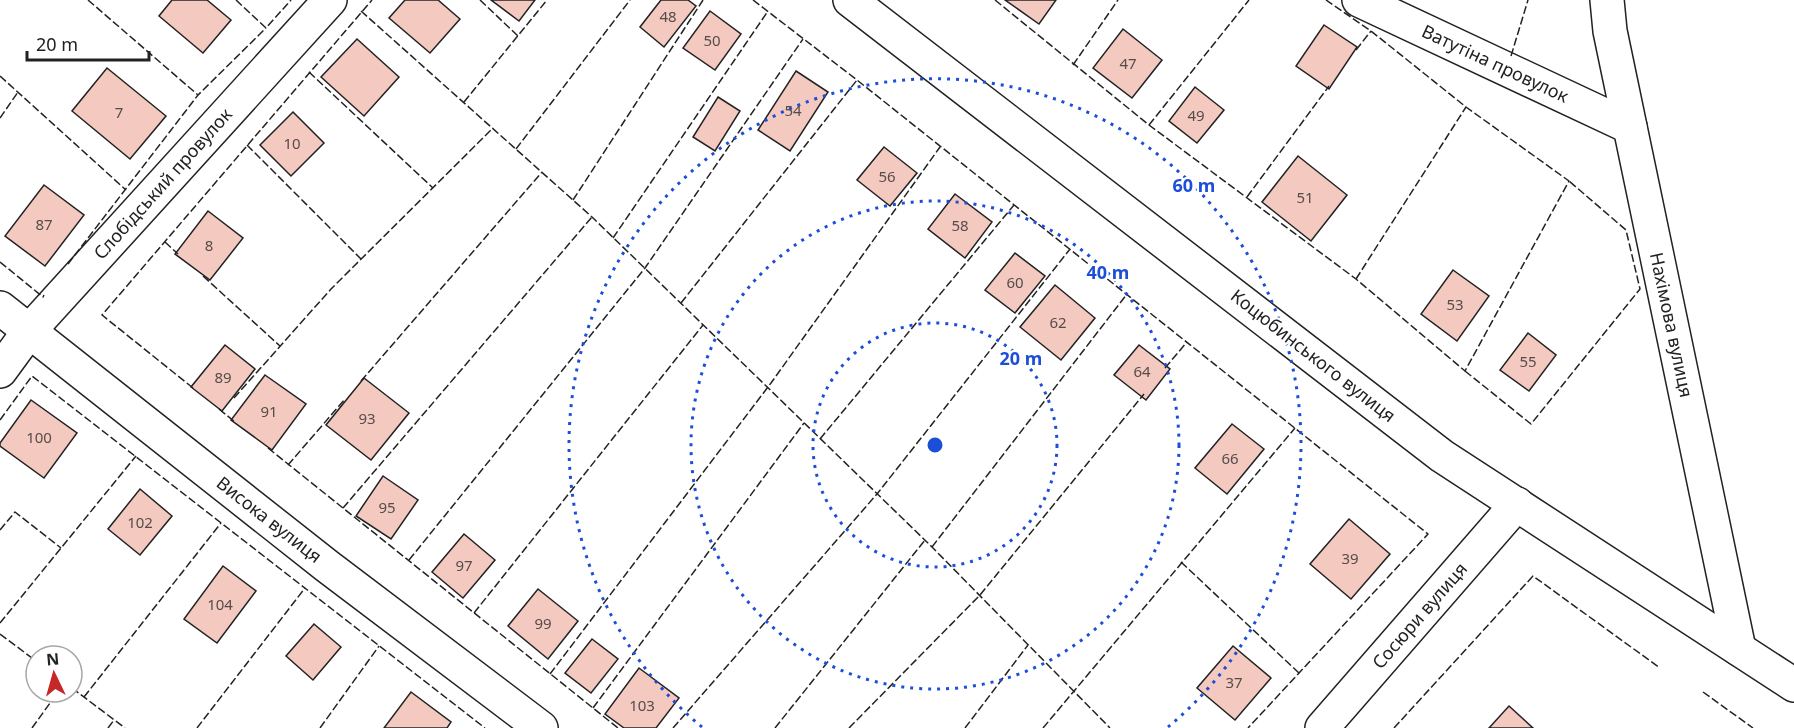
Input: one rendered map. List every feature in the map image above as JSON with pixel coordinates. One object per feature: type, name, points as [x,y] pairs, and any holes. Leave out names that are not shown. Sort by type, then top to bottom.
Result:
[{"type":"street","name":"Слобідський провулок","points":[[0,371],[30,330],[330,0]]},
{"type":"street","name":"Коцюбинського вулиця","points":[[850,0],[1442,456],[1794,685]]},
{"type":"street","name":"Ватутіна провулок","points":[[1359,0],[1630,127]]},
{"type":"street","name":"Нахімова вулиця","points":[[1607,0],[1610,31],[1739,649]]},
{"type":"street","name":"Висока вулиця","points":[[0,308],[327,566],[541,728]]},
{"type":"street","name":"Сосюри вулиця","points":[[1322,728],[1517,504]]},
{"type":"building","points":[[172,0],[207,0],[231,20],[203,53],[159,16]]},
{"type":"building","points":[[405,0],[438,0],[460,19],[430,53],[389,18]]},
{"type":"building","points":[[491,0],[535,0],[519,21]]},
{"type":"building","points":[[661,0],[688,0],[696,6],[664,47],[640,27]]},
{"type":"building","points":[[1005,0],[1056,0],[1039,24]]},
{"type":"building","points":[[710,11],[741,34],[715,70],[683,48]]},
{"type":"building","points":[[1324,25],[1357,47],[1329,89],[1296,66]]},
{"type":"building","points":[[1123,29],[1162,60],[1132,98],[1093,68]]},
{"type":"building","points":[[357,39],[399,77],[364,116],[321,77]]},
{"type":"building","points":[[107,68],[166,116],[130,159],[72,111]]},
{"type":"building","points":[[796,71],[828,92],[790,151],[758,130]]},
{"type":"building","points":[[1195,87],[1224,110],[1197,143],[1169,121]]},
{"type":"building","points":[[718,97],[740,111],[715,151],[693,137]]},
{"type":"building","points":[[293,112],[324,143],[291,176],[260,145]]},
{"type":"building","points":[[884,147],[917,173],[890,206],[857,180]]},
{"type":"building","points":[[1298,156],[1347,195],[1311,241],[1262,202]]},
{"type":"building","points":[[44,185],[84,215],[45,266],[5,236]]},
{"type":"building","points":[[955,194],[992,222],[965,258],[928,229]]},
{"type":"building","points":[[208,211],[243,238],[210,280],[175,254]]},
{"type":"building","points":[[1015,253],[1045,276],[1015,313],[985,290]]},
{"type":"building","points":[[1453,270],[1489,296],[1457,341],[1421,314]]},
{"type":"building","points":[[1055,285],[1095,318],[1061,360],[1020,327]]},
{"type":"building","points":[[1528,333],[1556,355],[1529,391],[1500,370]]},
{"type":"building","points":[[225,345],[255,369],[222,411],[191,387]]},
{"type":"building","points":[[1139,345],[1170,369],[1146,400],[1114,375]]},
{"type":"building","points":[[265,375],[306,404],[272,450],[231,420]]},
{"type":"building","points":[[364,378],[409,413],[371,460],[326,425]]},
{"type":"building","points":[[31,400],[77,433],[44,478],[0,446]]},
{"type":"building","points":[[1232,424],[1264,449],[1227,494],[1195,468]]},
{"type":"building","points":[[383,476],[418,500],[391,539],[356,516]]},
{"type":"building","points":[[140,489],[172,516],[140,555],[108,529]]},
{"type":"building","points":[[1349,519],[1390,554],[1351,599],[1310,564]]},
{"type":"building","points":[[464,534],[495,560],[463,598],[432,572]]},
{"type":"building","points":[[223,566],[256,591],[217,643],[184,619]]},
{"type":"building","points":[[538,589],[578,621],[548,659],[508,626]]},
{"type":"building","points":[[314,624],[341,647],[313,680],[286,656]]},
{"type":"building","points":[[592,639],[618,659],[591,693],[565,673]]},
{"type":"building","points":[[1233,646],[1271,678],[1235,720],[1197,688]]},
{"type":"building","points":[[639,668],[679,698],[656,728],[624,728],[605,714]]},
{"type":"building","points":[[411,692],[451,722],[447,728],[384,728]]},
{"type":"building","points":[[1509,706],[1533,728],[1489,728]]},
{"type":"fence","points":[[88,0],[198,95]]},
{"type":"fence","points":[[236,0],[266,28],[291,0]]},
{"type":"fence","points":[[193,388],[102,315],[372,0]]},
{"type":"fence","points":[[480,0],[518,36]]},
{"type":"fence","points":[[464,102],[547,0]]},
{"type":"fence","points":[[516,149],[630,0]]},
{"type":"fence","points":[[573,200],[703,0]]},
{"type":"fence","points":[[753,0],[1428,534],[1248,728]]},
{"type":"fence","points":[[995,0],[1149,125],[1356,279],[1465,371],[1569,181],[1466,107],[1371,31],[1326,0]]},
{"type":"fence","points":[[1073,65],[1118,0]]},
{"type":"fence","points":[[1149,125],[1249,0]]},
{"type":"fence","points":[[1511,56],[1528,0]]},
{"type":"fence","points":[[361,11],[592,217],[932,547],[1110,728]]},
{"type":"fence","points":[[613,238],[768,11]]},
{"type":"fence","points":[[68,264],[198,95],[266,28]]},
{"type":"fence","points":[[1356,50],[1371,31]]},
{"type":"fence","points":[[409,560],[645,268],[803,39]]},
{"type":"fence","points":[[309,72],[433,188]]},
{"type":"fence","points":[[0,76],[126,190]]},
{"type":"fence","points":[[681,303],[857,80]]},
{"type":"fence","points":[[1247,197],[1329,86]]},
{"type":"fence","points":[[0,118],[18,92]]},
{"type":"fence","points":[[1356,279],[1466,107]]},
{"type":"fence","points":[[234,398],[331,289],[493,128]]},
{"type":"fence","points":[[247,145],[361,259]]},
{"type":"fence","points":[[550,674],[771,383],[940,147]]},
{"type":"fence","points":[[361,381],[542,172]]},
{"type":"fence","points":[[1465,371],[1531,424],[1640,289],[1626,230],[1569,181]]},
{"type":"fence","points":[[820,439],[1014,205]]},
{"type":"fence","points":[[343,508],[592,217]]},
{"type":"fence","points":[[165,242],[178,254]]},
{"type":"fence","points":[[673,728],[877,494],[1070,249]]},
{"type":"fence","points":[[0,262],[43,297],[44,295]]},
{"type":"fence","points":[[203,276],[280,346]]},
{"type":"fence","points":[[932,547],[1127,294]]},
{"type":"fence","points":[[474,613],[703,325]]},
{"type":"fence","points":[[1165,368],[1187,342]]},
{"type":"fence","points":[[0,420],[32,376],[485,728]]},
{"type":"fence","points":[[849,728],[980,595],[1144,394]]},
{"type":"fence","points":[[288,465],[345,399]]},
{"type":"fence","points":[[219,409],[235,422]]},
{"type":"fence","points":[[593,708],[804,423]]},
{"type":"fence","points":[[1043,728],[1295,428]]},
{"type":"fence","points":[[268,448],[618,728]]},
{"type":"fence","points":[[0,623],[136,456]]},
{"type":"fence","points":[[0,530],[15,512],[61,548]]},
{"type":"fence","points":[[84,697],[221,523]]},
{"type":"fence","points":[[775,728],[925,540]]},
{"type":"fence","points":[[1181,562],[1299,673]]},
{"type":"fence","points":[[1394,728],[1533,576],[1660,668]]},
{"type":"fence","points":[[197,728],[305,588]]},
{"type":"fence","points":[[0,634],[24,652]]},
{"type":"fence","points":[[965,728],[1028,645]]},
{"type":"fence","points":[[320,728],[379,646]]},
{"type":"fence","points":[[1703,692],[1753,728]]},
{"type":"fence","points":[[84,697],[125,728]]},
{"type":"fence","points":[[32,728],[49,704]]},
{"type":"fence","points":[[108,728],[114,720]]}]
